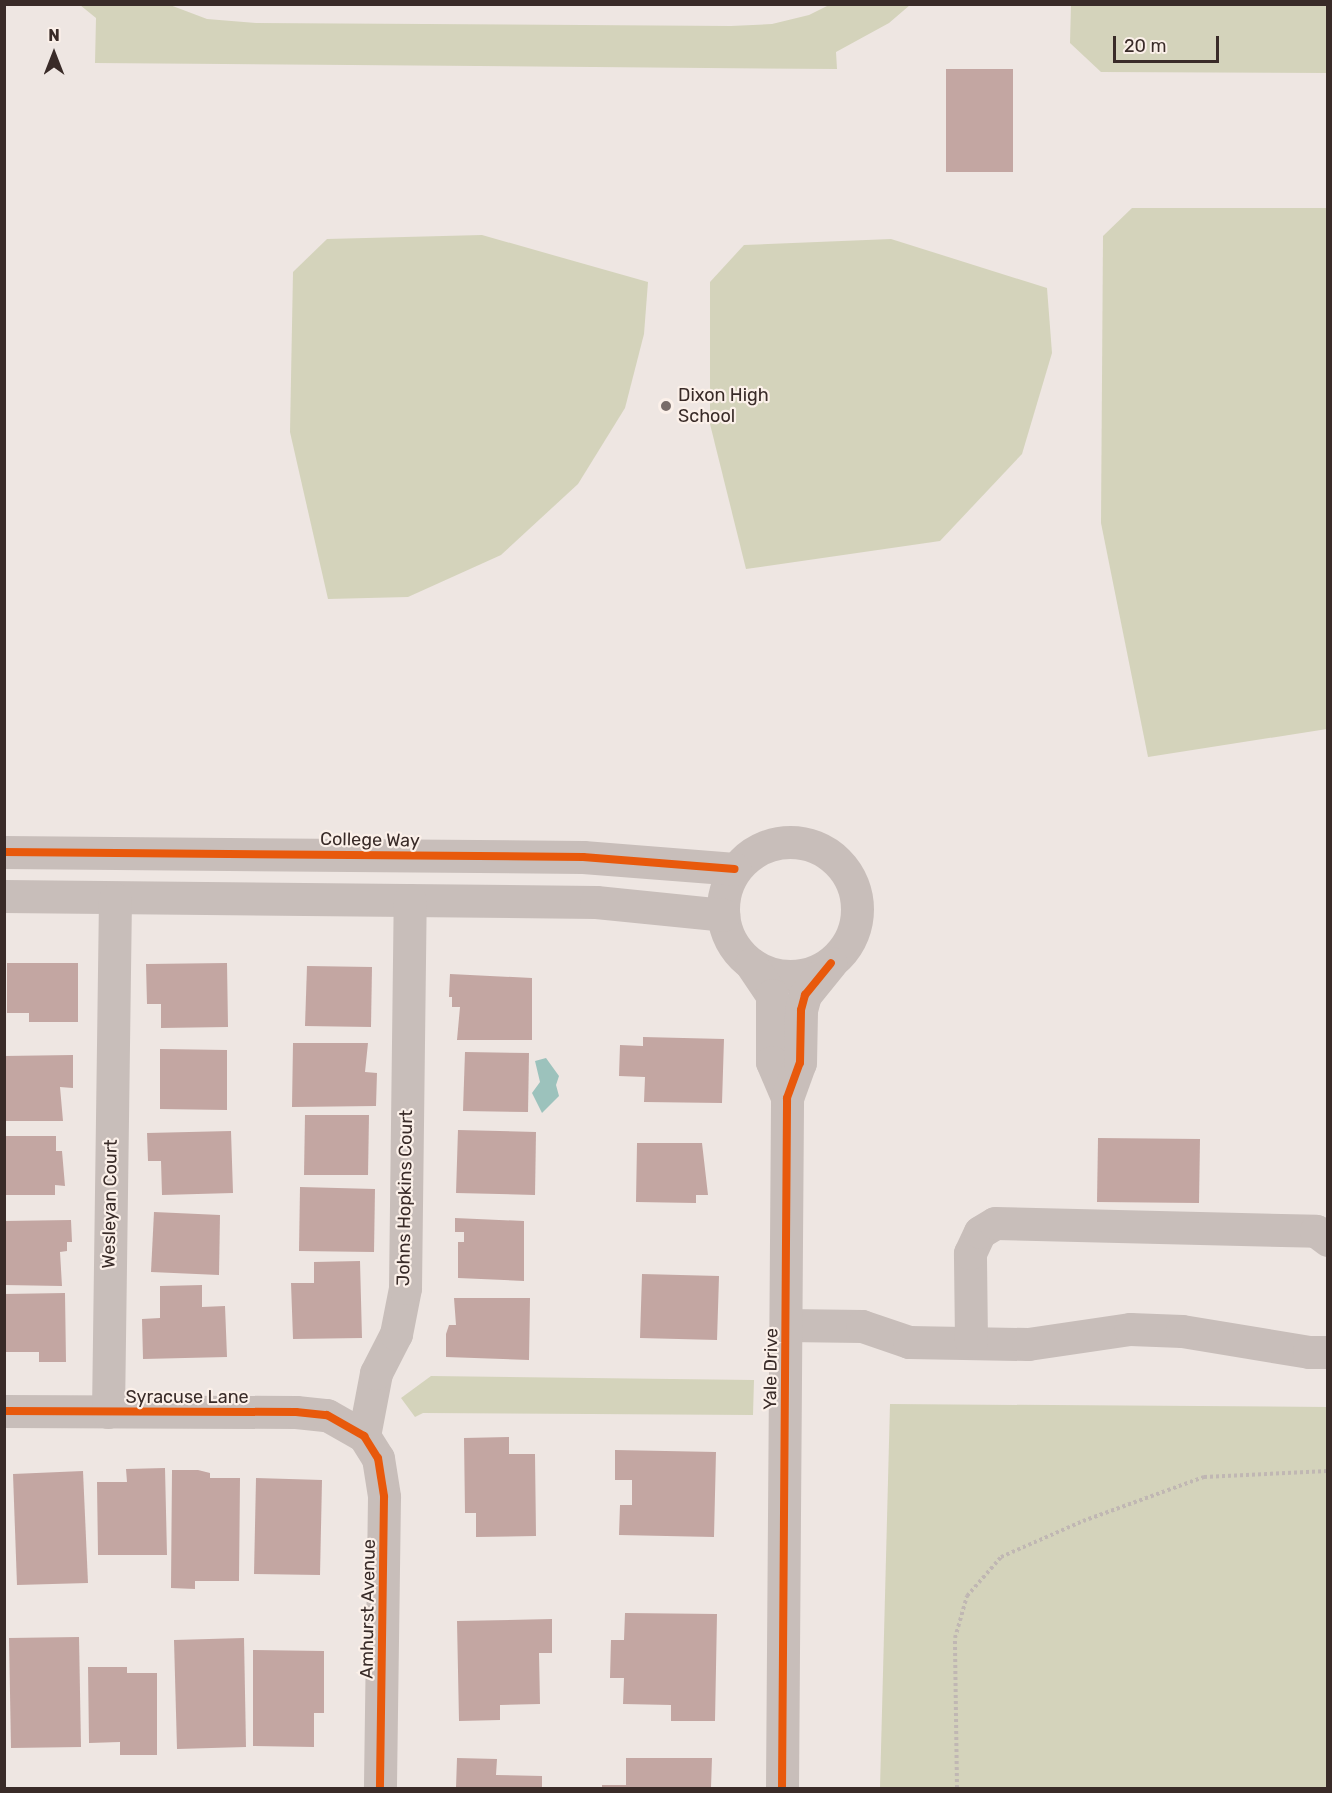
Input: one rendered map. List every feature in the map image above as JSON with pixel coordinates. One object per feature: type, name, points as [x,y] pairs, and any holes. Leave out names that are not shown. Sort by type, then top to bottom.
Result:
[{"type":"street","points":[[796,841],[819,847],[838,860],[855,890],[857,924],[847,946],[831,963],[810,973],[789,976],[768,973],[751,964],[727,934],[723,915],[723,899],[735,869],[752,853],[773,843],[796,841]]},
{"type":"street","name":"College Way","points":[[4,852],[583,857],[735,869]]},
{"type":"street","points":[[4,896],[596,902],[723,915]]},
{"type":"street","name":"Wesleyan Court","points":[[108,1412],[114,898]]},
{"type":"street","name":"Johns Hopkins Court","points":[[364,1436],[376,1373],[396,1334],[405,1288],[410,900]]},
{"type":"street","name":"Yale Drive","points":[[782,1788],[787,1098],[800,1063],[805,995],[831,963]]},
{"type":"street","name":"Yale Drive","points":[[751,964],[772,995],[772,1062],[787,1098]]},
{"type":"street","points":[[971,1341],[970,1254],[980,1232],[995,1223],[1316,1231],[1328,1240]]},
{"type":"street","points":[[786,1325],[862,1326],[909,1342],[971,1341],[1028,1344],[1130,1329],[1151,1329],[1328,1352]]},
{"type":"street","name":"Syracuse Lane","points":[[4,1411],[296,1412],[327,1415],[364,1436]]},
{"type":"street","name":"Amhurst Avenue","points":[[364,1436],[378,1458],[384,1497],[380,1788]]},
{"type":"path","points":[[957,1788],[955,1638],[967,1596],[1001,1557],[1083,1521],[1204,1477],[1328,1471]]},
{"type":"green space","points":[[80,5],[170,5],[207,19],[256,23],[731,26],[772,24],[809,15],[829,5],[910,5],[889,23],[836,52],[837,69],[95,63],[96,18]]},
{"type":"green space","points":[[1071,5],[1327,5],[1327,73],[1101,72],[1070,43]]},
{"type":"green space","points":[[1132,208],[1327,208],[1327,729],[1148,757],[1101,523],[1103,236]]},
{"type":"green space","points":[[482,235],[648,282],[644,334],[625,408],[578,484],[501,555],[408,597],[328,599],[290,432],[293,272],[327,239]]},
{"type":"green space","points":[[891,239],[1047,288],[1052,353],[1022,454],[940,541],[746,569],[710,424],[710,282],[744,245]]},
{"type":"green space","points":[[431,1376],[754,1380],[753,1415],[423,1413],[415,1417],[401,1398]]},
{"type":"green space","points":[[890,1404],[1327,1407],[1327,1788],[880,1788]]},
{"type":"water","points":[[546,1058],[559,1076],[556,1085],[559,1096],[542,1113],[532,1093],[540,1082],[535,1061]]},
{"type":"building","points":[[946,69],[1013,69],[1013,172],[946,172]]},
{"type":"building","points":[[7,963],[78,963],[78,1022],[29,1022],[29,1013],[7,1013]]},
{"type":"building","points":[[227,963],[228,1027],[161,1028],[161,1004],[147,1004],[146,964]]},
{"type":"building","points":[[307,966],[372,967],[371,1027],[305,1026]]},
{"type":"building","points":[[450,974],[532,978],[532,1040],[457,1040],[460,1007],[452,1007],[452,997],[449,997]]},
{"type":"building","points":[[643,1037],[724,1039],[722,1103],[644,1102],[645,1077],[619,1076],[620,1045],[643,1046]]},
{"type":"building","points":[[293,1043],[368,1043],[365,1072],[377,1073],[376,1106],[292,1107]]},
{"type":"building","points":[[160,1049],[227,1050],[227,1110],[160,1109]]},
{"type":"building","points":[[465,1052],[529,1053],[528,1112],[463,1111]]},
{"type":"building","points":[[73,1055],[73,1088],[60,1087],[63,1121],[4,1121],[4,1056]]},
{"type":"building","points":[[305,1115],[369,1115],[368,1175],[304,1175]]},
{"type":"building","points":[[458,1130],[536,1132],[535,1195],[456,1193]]},
{"type":"building","points":[[231,1131],[233,1193],[162,1195],[161,1161],[148,1161],[147,1133]]},
{"type":"building","points":[[4,1136],[56,1136],[56,1151],[62,1151],[65,1186],[55,1185],[55,1195],[4,1195]]},
{"type":"building","points":[[1098,1138],[1200,1139],[1199,1203],[1097,1202]]},
{"type":"building","points":[[637,1143],[702,1143],[708,1195],[696,1195],[696,1203],[636,1202]]},
{"type":"building","points":[[300,1187],[375,1189],[374,1252],[299,1251]]},
{"type":"building","points":[[154,1212],[220,1215],[219,1275],[151,1272]]},
{"type":"building","points":[[455,1218],[524,1221],[524,1281],[458,1278],[458,1242],[464,1242],[464,1232],[455,1232]]},
{"type":"building","points":[[71,1220],[72,1242],[67,1242],[67,1251],[60,1252],[62,1286],[4,1285],[4,1221]]},
{"type":"building","points":[[360,1261],[362,1338],[293,1339],[291,1283],[314,1283],[314,1262]]},
{"type":"building","points":[[642,1274],[719,1276],[717,1340],[640,1338]]},
{"type":"building","points":[[202,1285],[202,1307],[225,1306],[227,1357],[143,1359],[142,1319],[160,1318],[160,1286]]},
{"type":"building","points":[[65,1293],[66,1362],[39,1362],[39,1352],[4,1352],[4,1294]]},
{"type":"building","points":[[454,1298],[530,1298],[529,1360],[446,1357],[446,1334],[449,1325],[456,1325]]},
{"type":"building","points":[[509,1437],[509,1454],[535,1454],[536,1536],[476,1537],[476,1513],[465,1513],[464,1438]]},
{"type":"building","points":[[615,1450],[716,1452],[714,1537],[619,1535],[620,1505],[632,1505],[632,1480],[615,1480]]},
{"type":"building","points":[[165,1468],[167,1555],[98,1555],[97,1482],[127,1482],[126,1469]]},
{"type":"building","points":[[172,1470],[198,1470],[210,1473],[210,1478],[240,1478],[239,1581],[195,1581],[195,1589],[171,1588]]},
{"type":"building","points":[[83,1471],[88,1583],[17,1585],[13,1474]]},
{"type":"building","points":[[256,1478],[322,1480],[320,1575],[254,1574]]},
{"type":"building","points":[[625,1613],[717,1614],[715,1721],[671,1721],[671,1705],[623,1704],[624,1678],[610,1678],[611,1640],[624,1640]]},
{"type":"building","points":[[552,1619],[552,1653],[539,1653],[540,1704],[500,1705],[500,1720],[459,1721],[457,1621]]},
{"type":"building","points":[[79,1637],[81,1747],[11,1748],[9,1638]]},
{"type":"building","points":[[244,1638],[246,1747],[177,1749],[174,1640]]},
{"type":"building","points":[[253,1650],[324,1651],[324,1713],[314,1713],[314,1747],[253,1746]]},
{"type":"building","points":[[88,1667],[127,1667],[127,1673],[157,1673],[157,1755],[120,1755],[120,1742],[89,1743]]},
{"type":"building","points":[[457,1758],[497,1759],[496,1775],[542,1776],[542,1788],[456,1788]]},
{"type":"building","points":[[626,1758],[712,1758],[711,1788],[602,1788],[602,1785],[626,1785]]},
{"type":"cycle path","points":[[4,852],[583,857],[735,869]]},
{"type":"cycle path","points":[[782,1788],[787,1098],[800,1063],[801,1010],[805,995],[831,963]]},
{"type":"cycle path","points":[[4,1411],[296,1412],[327,1415],[364,1436],[378,1458],[384,1497],[380,1788]]},
{"type":"place","name":"Dixon High School","points":[[666,406]]}]
